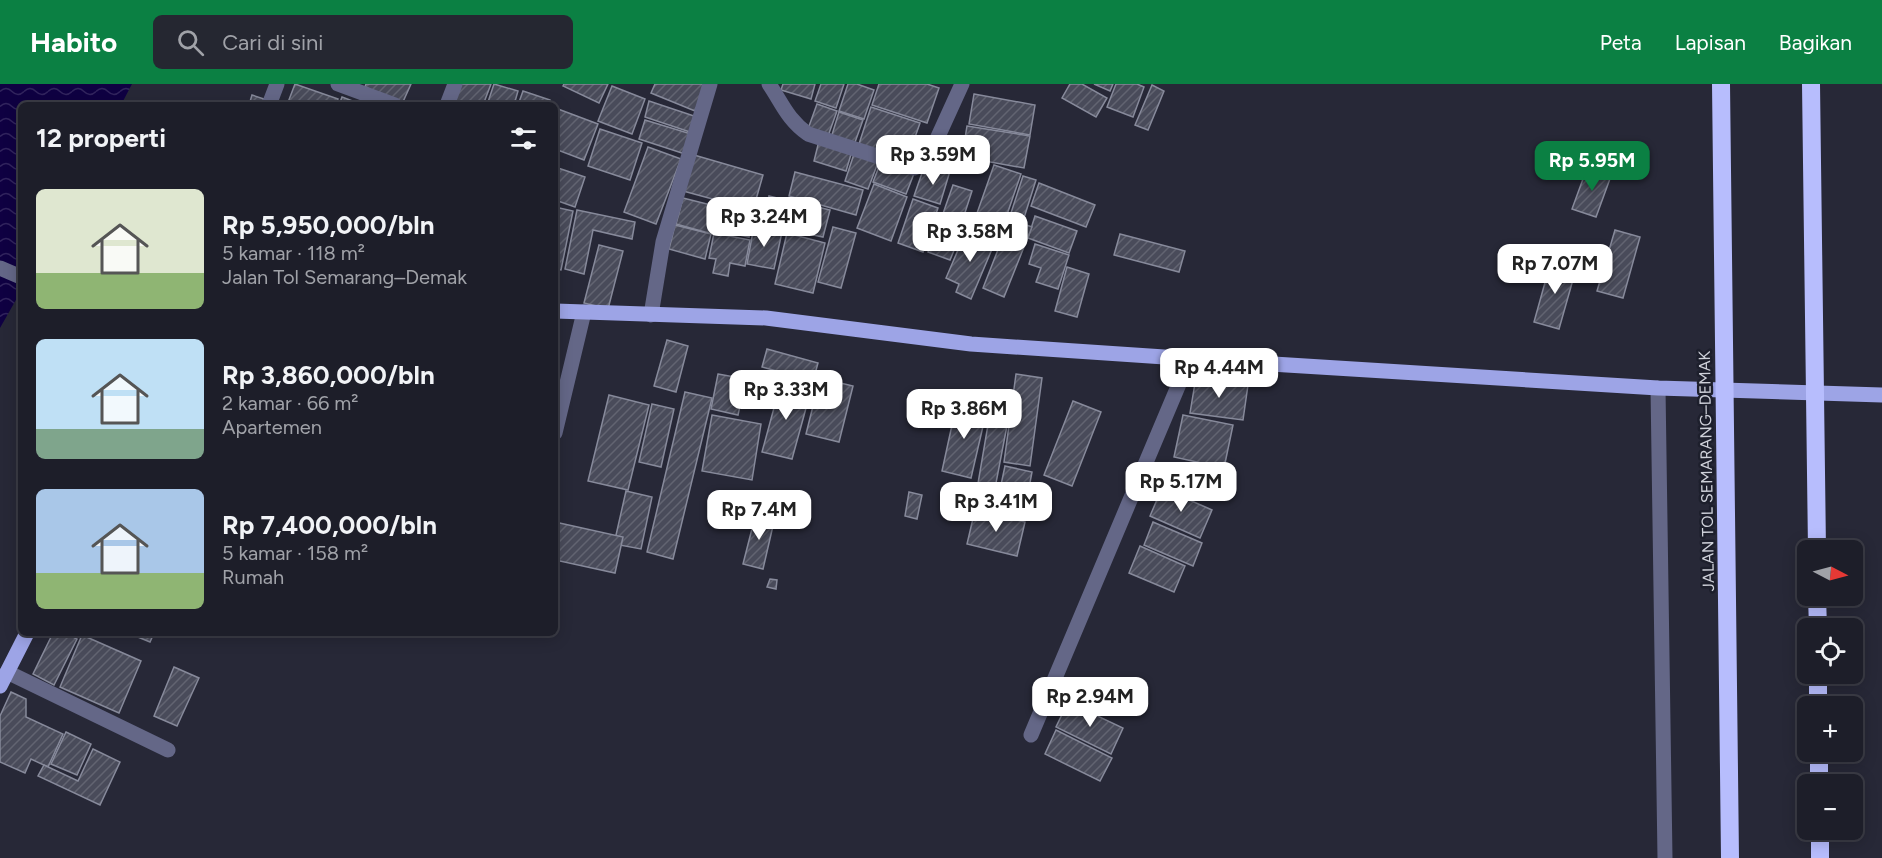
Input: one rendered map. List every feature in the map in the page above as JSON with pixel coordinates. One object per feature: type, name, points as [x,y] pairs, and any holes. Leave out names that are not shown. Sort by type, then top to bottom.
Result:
[{"type":"highway","name":"JALAN TOL SEMARANG–DEMAK","points":[[1721,84],[1730,858]]},
{"type":"highway","points":[[1811,84],[1816,540]]},
{"type":"highway","points":[[1820,840],[1820,858]]},
{"type":"main road","points":[[558,311],[766,318],[971,344],[1658,388],[1882,395]]},
{"type":"main road","points":[[0,686],[25,636]]},
{"type":"street","points":[[270,102],[277,84]]},
{"type":"street","points":[[338,84],[387,102]]},
{"type":"street","points":[[448,102],[455,84]]},
{"type":"street","points":[[651,315],[663,242],[710,84]]},
{"type":"street","points":[[769,84],[777,100],[796,126],[808,134],[914,168],[926,163],[962,84]]},
{"type":"street","points":[[0,268],[18,276]]},
{"type":"street","points":[[558,420],[584,312]]},
{"type":"street","points":[[1031,735],[1190,358]]},
{"type":"street","points":[[1658,388],[1665,858]]},
{"type":"street","points":[[7,672],[168,750]]},
{"type":"water","points":[[0,84],[132,84],[123,102],[18,102],[18,296],[0,328]]},
{"type":"building","points":[[295,84],[338,99],[337,102],[288,102]]},
{"type":"building","points":[[366,84],[411,84],[403,102],[398,102],[365,87]]},
{"type":"building","points":[[460,84],[491,84],[484,102],[454,102]]},
{"type":"building","points":[[494,84],[518,91],[515,102],[488,102]]},
{"type":"building","points":[[564,84],[608,84],[599,103],[563,86]]},
{"type":"building","points":[[655,84],[706,84],[695,111],[651,93]]},
{"type":"building","points":[[783,84],[815,84],[811,99],[781,90]]},
{"type":"building","points":[[821,84],[844,84],[836,108],[815,101]]},
{"type":"building","points":[[848,84],[857,84],[874,90],[864,119],[839,111]]},
{"type":"building","points":[[879,84],[927,84],[939,88],[927,123],[872,105]]},
{"type":"building","points":[[1070,84],[1082,84],[1107,98],[1096,117],[1062,98]]},
{"type":"building","points":[[1094,84],[1113,84],[1110,91]]},
{"type":"building","points":[[1116,84],[1137,84],[1144,87],[1133,117],[1107,107]]},
{"type":"building","points":[[1152,85],[1164,91],[1148,130],[1135,125]]},
{"type":"building","points":[[612,86],[645,99],[632,134],[598,121]]},
{"type":"building","points":[[523,91],[550,100],[550,102],[519,102]]},
{"type":"building","points":[[974,94],[1035,105],[1030,135],[969,124]]},
{"type":"building","points":[[252,95],[267,100],[266,102],[250,102]]},
{"type":"building","points":[[342,97],[355,102],[340,102]]},
{"type":"building","points":[[649,101],[694,116],[690,132],[645,117]]},
{"type":"building","points":[[817,104],[837,111],[828,136],[808,129]]},
{"type":"building","points":[[871,107],[920,123],[906,163],[858,147]]},
{"type":"building","points":[[558,109],[598,124],[584,160],[558,150]]},
{"type":"building","points":[[839,112],[863,120],[854,145],[831,138]]},
{"type":"building","points":[[645,120],[691,134],[685,154],[639,139]]},
{"type":"building","points":[[967,126],[1030,136],[1024,168],[962,157]]},
{"type":"building","points":[[600,129],[642,143],[630,180],[588,166]]},
{"type":"building","points":[[819,141],[852,151],[846,171],[814,161]]},
{"type":"building","points":[[648,147],[681,159],[656,224],[624,212]]},
{"type":"building","points":[[855,151],[879,160],[868,189],[845,181]]},
{"type":"building","points":[[694,155],[763,175],[753,210],[683,191]]},
{"type":"building","points":[[882,159],[915,171],[906,194],[873,182]]},
{"type":"building","points":[[994,165],[1021,174],[1003,226],[976,216]]},
{"type":"building","points":[[558,168],[585,177],[575,207],[558,201]]},
{"type":"building","points":[[938,168],[950,171],[940,204],[914,196],[922,173],[936,178]]},
{"type":"building","points":[[1587,168],[1611,176],[1596,217],[1572,209]]},
{"type":"building","points":[[795,172],[863,190],[856,215],[789,196]]},
{"type":"building","points":[[1023,176],[1036,180],[1023,221],[1010,216]]},
{"type":"building","points":[[1039,183],[1095,205],[1086,227],[1031,206]]},
{"type":"building","points":[[874,184],[907,197],[891,241],[857,228]]},
{"type":"building","points":[[953,185],[972,191],[959,231],[939,225]]},
{"type":"building","points":[[769,196],[802,204],[796,229],[763,220]]},
{"type":"building","points":[[683,198],[719,207],[712,234],[676,224]]},
{"type":"building","points":[[913,199],[938,208],[923,252],[898,243]]},
{"type":"building","points":[[805,204],[830,210],[823,237],[799,232]]},
{"type":"building","points":[[558,208],[573,211],[561,270],[558,270]]},
{"type":"building","points":[[577,210],[635,222],[632,239],[593,230],[584,274],[565,269]]},
{"type":"building","points":[[724,215],[753,222],[749,237],[721,231]]},
{"type":"building","points":[[1035,216],[1077,231],[1069,253],[1028,238]]},
{"type":"building","points":[[1010,219],[1032,227],[1004,297],[983,288]]},
{"type":"building","points":[[675,225],[711,234],[705,259],[669,249]]},
{"type":"building","points":[[754,226],[782,232],[774,269],[747,264]]},
{"type":"building","points":[[833,227],[856,233],[841,288],[818,282]]},
{"type":"building","points":[[937,227],[960,236],[950,260],[928,252]]},
{"type":"building","points":[[967,229],[995,242],[971,299],[956,292],[959,284],[946,278]]},
{"type":"building","points":[[1615,230],[1640,237],[1623,298],[1597,291]]},
{"type":"building","points":[[714,233],[750,240],[745,266],[730,263],[728,276],[713,273],[716,259],[709,258]]},
{"type":"building","points":[[787,233],[825,243],[813,293],[775,284]]},
{"type":"building","points":[[1120,234],[1185,251],[1179,272],[1114,255]]},
{"type":"building","points":[[1035,244],[1069,255],[1058,289],[1036,282],[1041,268],[1029,264]]},
{"type":"building","points":[[599,245],[623,251],[608,309],[584,303]]},
{"type":"building","points":[[1551,261],[1576,269],[1559,329],[1534,322]]},
{"type":"building","points":[[1067,267],[1089,274],[1077,317],[1055,311]]},
{"type":"building","points":[[667,340],[688,346],[676,392],[654,386]]},
{"type":"building","points":[[767,349],[818,363],[813,381],[762,367]]},
{"type":"building","points":[[718,374],[746,379],[738,415],[711,409]]},
{"type":"building","points":[[1016,374],[1042,378],[1030,466],[1004,462]]},
{"type":"building","points":[[1196,377],[1248,385],[1243,420],[1190,413]]},
{"type":"building","points":[[820,378],[853,386],[839,442],[806,434]]},
{"type":"building","points":[[781,382],[811,390],[792,459],[762,452]]},
{"type":"building","points":[[685,392],[712,398],[673,559],[647,552]]},
{"type":"building","points":[[609,395],[649,405],[628,490],[588,481]]},
{"type":"building","points":[[1073,401],[1101,412],[1072,486],[1044,475]]},
{"type":"building","points":[[957,402],[987,409],[971,478],[942,471]]},
{"type":"building","points":[[652,404],[674,409],[661,467],[639,462]]},
{"type":"building","points":[[991,407],[1010,410],[992,504],[975,501]]},
{"type":"building","points":[[712,415],[761,424],[752,480],[702,471]]},
{"type":"building","points":[[1183,415],[1233,425],[1224,468],[1174,457]]},
{"type":"building","points":[[1005,466],[1032,472],[1023,519],[995,513]]},
{"type":"building","points":[[1162,488],[1212,510],[1200,538],[1150,516]]},
{"type":"building","points":[[626,491],[652,497],[641,549],[614,544]]},
{"type":"building","points":[[909,492],[922,495],[917,519],[905,516]]},
{"type":"building","points":[[975,510],[1025,522],[1017,556],[967,544]]},
{"type":"building","points":[[756,513],[775,517],[763,569],[743,564]]},
{"type":"building","points":[[1153,522],[1202,543],[1193,566],[1144,545]]},
{"type":"building","points":[[558,523],[623,537],[615,573],[558,561]]},
{"type":"building","points":[[1140,546],[1185,566],[1174,592],[1129,573]]},
{"type":"building","points":[[770,579],[777,580],[776,589],[767,587]]},
{"type":"building","points":[[52,636],[71,636],[77,639],[54,685],[33,674]]},
{"type":"building","points":[[82,636],[141,661],[119,713],[60,687]]},
{"type":"building","points":[[135,636],[153,636],[150,642]]},
{"type":"building","points":[[174,667],[199,678],[177,726],[154,716]]},
{"type":"building","points":[[11,692],[26,699],[26,717],[63,734],[48,767],[31,759],[25,773],[0,762],[0,716]]},
{"type":"building","points":[[1068,702],[1123,728],[1111,754],[1056,727]]},
{"type":"building","points":[[1056,730],[1112,758],[1100,781],[1045,754]]},
{"type":"building","points":[[66,732],[91,744],[77,775],[51,764]]},
{"type":"building","points":[[93,749],[120,762],[100,805],[38,776],[44,765],[78,781]]}]
